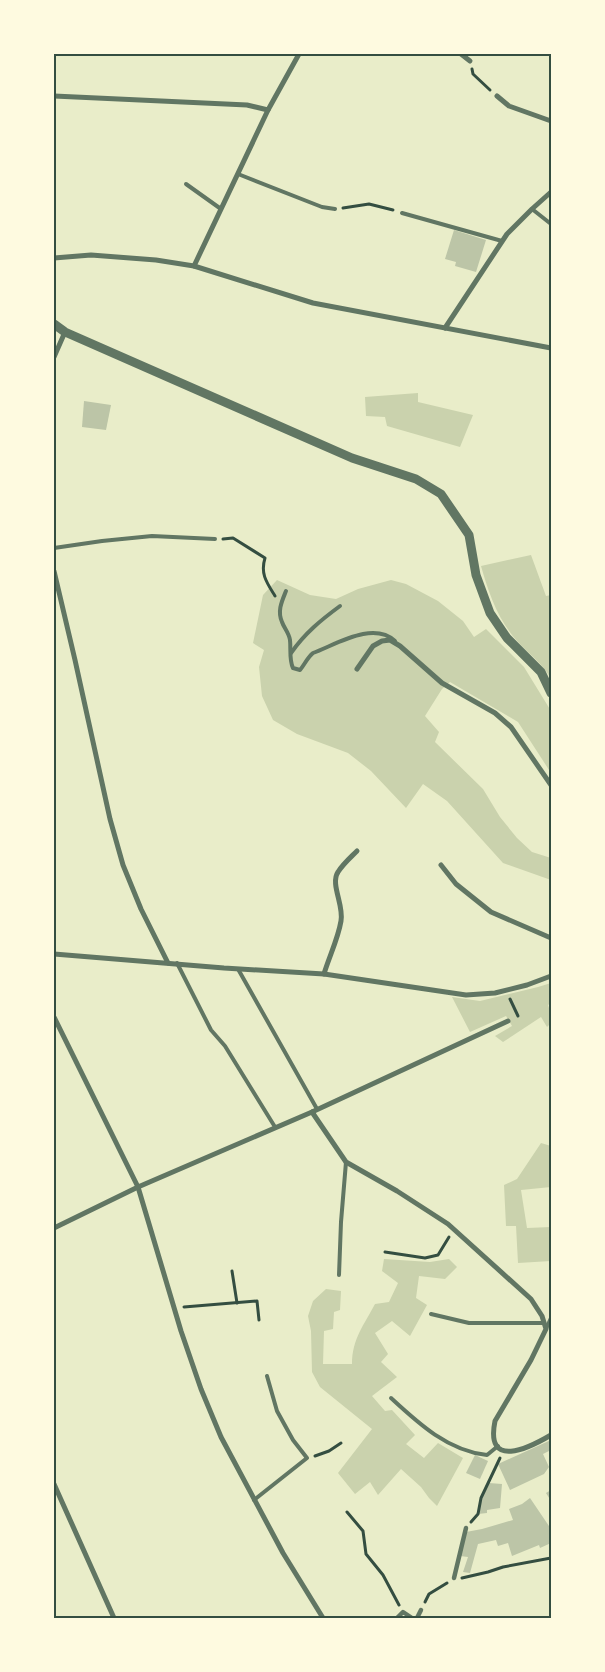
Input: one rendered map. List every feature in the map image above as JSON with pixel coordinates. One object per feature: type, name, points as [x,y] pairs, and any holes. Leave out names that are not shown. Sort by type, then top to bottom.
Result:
[{"type":"street","points":[[194,266],[268,110],[299,54]]},
{"type":"street","points":[[460,54],[470,61]]},
{"type":"street","points":[[54,96],[247,105],[268,110]]},
{"type":"street","points":[[497,96],[509,106],[551,121]]},
{"type":"street","points":[[445,328],[502,241],[532,208],[551,192]]},
{"type":"street","points":[[54,258],[91,255],[156,260],[194,266],[313,303],[551,348]]},
{"type":"street","points":[[54,324],[65,332],[352,458],[416,479],[440,494],[469,535],[476,575],[490,613],[507,638],[541,672],[551,693]]},
{"type":"street","points":[[54,357],[65,332]]},
{"type":"street","points":[[54,570],[110,819],[123,865],[141,909],[168,963]]},
{"type":"street","points":[[357,670],[373,646],[382,641],[390,640],[400,646],[442,683],[495,712],[511,727],[551,785]]},
{"type":"street","points":[[324,974],[342,917],[335,883],[336,876],[338,871],[356,851]]},
{"type":"street","points":[[441,865],[456,884],[491,912],[551,938]]},
{"type":"street","points":[[54,954],[324,974],[466,995],[495,994],[551,976]]},
{"type":"street","points":[[54,1016],[138,1187],[174,1308],[201,1389],[221,1437],[283,1553],[323,1618]]},
{"type":"street","points":[[54,1228],[138,1187],[315,1110],[508,1021]]},
{"type":"street","points":[[315,1110],[346,1162],[396,1191],[454,1229],[530,1299],[542,1316],[545,1326],[531,1360],[495,1421],[494,1440],[500,1448],[512,1452],[530,1447],[551,1435]]},
{"type":"street","points":[[54,1484],[114,1618]]},
{"type":"street","points":[[454,1578],[466,1528]]},
{"type":"street","points":[[417,1618],[421,1610]]},
{"type":"street","points":[[397,1618],[403,1612],[412,1618]]},
{"type":"lane","points":[[238,174],[322,207],[335,209]]},
{"type":"lane","points":[[186,184],[221,209]]},
{"type":"lane","points":[[532,208],[551,224]]},
{"type":"lane","points":[[402,212],[502,241]]},
{"type":"lane","points":[[54,548],[102,540],[152,536],[215,539]]},
{"type":"lane","points":[[286,591],[280,605],[281,620],[289,636],[292,653],[291,663],[294,668],[300,670],[305,665],[307,658],[313,653],[367,632],[379,632],[389,636],[400,646]]},
{"type":"lane","points":[[292,653],[300,639],[312,627],[340,606]]},
{"type":"lane","points":[[177,963],[211,1030],[225,1046],[275,1127]]},
{"type":"lane","points":[[238,969],[315,1110]]},
{"type":"lane","points":[[339,1275],[340,1222],[346,1162]]},
{"type":"lane","points":[[431,1314],[469,1323],[545,1326],[551,1318]]},
{"type":"lane","points":[[254,1500],[307,1458],[293,1440],[277,1411],[267,1376]]},
{"type":"lane","points":[[391,1398],[419,1424],[459,1448],[487,1455],[500,1448]]},
{"type":"path","points":[[470,61],[473,74],[497,96]]},
{"type":"path","points":[[335,209],[369,204],[402,212]]},
{"type":"path","points":[[215,539],[233,538],[265,558],[262,566],[263,577],[280,605]]},
{"type":"path","points":[[506,991],[518,1016],[508,1021]]},
{"type":"path","points":[[385,1252],[425,1258],[438,1255],[454,1229]]},
{"type":"path","points":[[232,1271],[237,1303]]},
{"type":"path","points":[[174,1308],[257,1302],[259,1320]]},
{"type":"path","points":[[307,1458],[329,1451],[341,1443]]},
{"type":"path","points":[[466,1528],[478,1514],[481,1498],[494,1472],[500,1448]]},
{"type":"path","points":[[347,1512],[363,1531],[366,1554],[383,1575],[403,1612]]},
{"type":"path","points":[[421,1610],[429,1594],[454,1578],[472,1577],[503,1567],[551,1558]]},
{"type":"green space","points":[[418,393],[418,402],[473,415],[460,447],[387,426],[385,417],[366,416],[365,397]]},
{"type":"green space","points":[[531,555],[546,596],[551,595],[551,679],[505,625],[491,597],[481,566]]},
{"type":"green space","points":[[277,580],[310,595],[336,599],[358,589],[391,580],[406,584],[438,601],[463,621],[474,637],[486,629],[524,667],[551,711],[551,773],[518,722],[450,682],[442,689],[425,716],[439,732],[435,742],[483,789],[500,817],[517,838],[532,852],[551,858],[551,880],[503,863],[447,801],[423,784],[406,808],[371,771],[348,753],[297,734],[273,720],[262,696],[259,667],[264,650],[253,643],[263,595]]},
{"type":"green space","points":[[551,983],[551,1003],[548,1005],[551,1023],[547,1027],[541,1017],[503,1042],[495,1036],[512,1026],[506,1016],[470,1032],[452,997],[480,1001]]},
{"type":"green space","points":[[541,1143],[551,1146],[551,1187],[521,1190],[527,1228],[551,1227],[551,1261],[518,1263],[516,1226],[506,1226],[504,1185],[517,1179]]},
{"type":"green space","points":[[384,1259],[430,1262],[449,1259],[457,1267],[445,1279],[419,1276],[416,1298],[427,1305],[410,1336],[392,1321],[375,1333],[388,1354],[381,1362],[397,1377],[372,1396],[385,1411],[392,1410],[415,1435],[406,1444],[424,1458],[438,1443],[463,1458],[437,1506],[421,1487],[401,1469],[378,1495],[370,1482],[355,1494],[338,1473],[372,1429],[320,1387],[312,1372],[311,1331],[308,1316],[313,1301],[326,1289],[341,1291],[340,1310],[334,1312],[333,1329],[324,1331],[323,1364],[352,1364],[356,1340],[375,1304],[389,1302],[398,1283],[382,1271]]},
{"type":"building","points":[[454,230],[486,240],[476,272],[455,266],[456,262],[445,259]]},
{"type":"building","points":[[84,401],[111,405],[106,430],[82,427]]},
{"type":"building","points":[[551,1440],[551,1450],[543,1454],[549,1467],[544,1474],[510,1490],[498,1464]]},
{"type":"building","points":[[475,1455],[488,1461],[480,1479],[466,1473]]},
{"type":"building","points":[[489,1483],[502,1484],[500,1508],[478,1514],[482,1498]]},
{"type":"building","points":[[551,1490],[551,1501],[546,1493]]},
{"type":"building","points":[[530,1498],[551,1529],[551,1543],[540,1548],[539,1545],[512,1556],[508,1543],[498,1546],[496,1540],[478,1544],[470,1573],[463,1572],[468,1557],[460,1556],[466,1532],[513,1520],[509,1509],[522,1504]]}]
